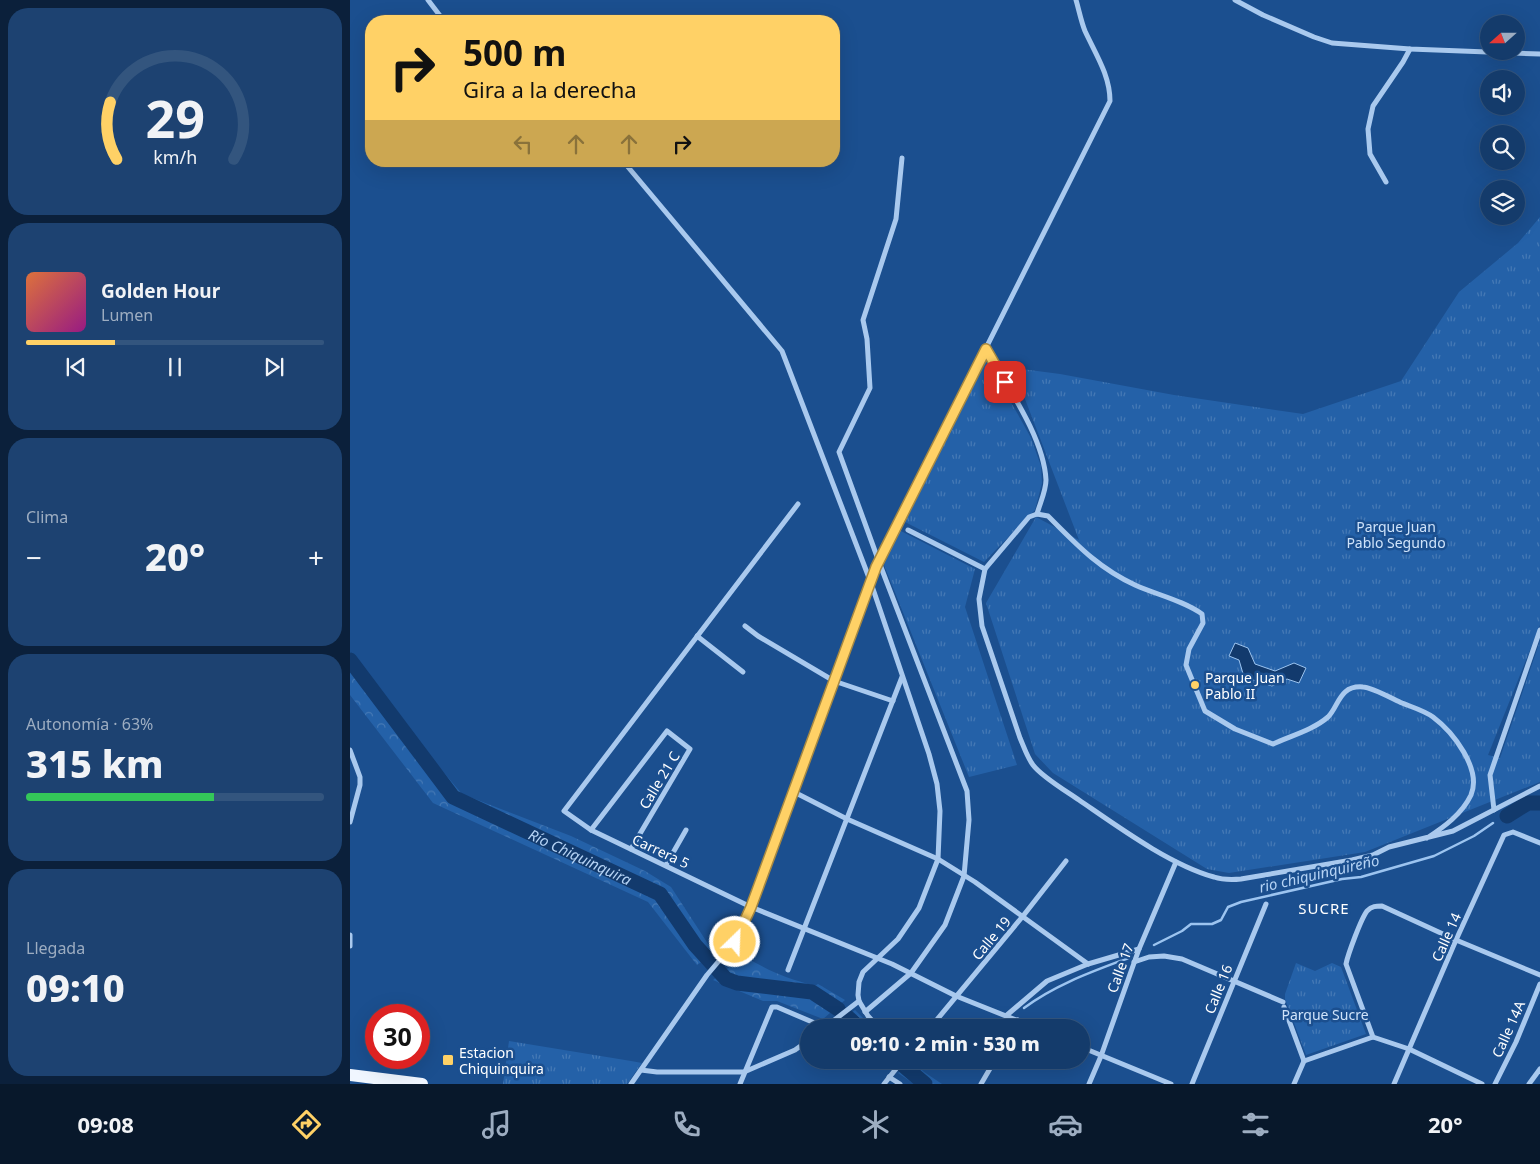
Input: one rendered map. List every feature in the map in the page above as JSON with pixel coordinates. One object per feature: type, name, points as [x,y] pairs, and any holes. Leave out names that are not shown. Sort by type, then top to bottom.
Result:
[{"type":"main road","points":[[350,1075],[422,1084]]},
{"type":"street","points":[[428,0],[439,15]]},
{"type":"street","points":[[631,1084],[707,974],[735,942],[751,907],[879,562],[1110,101],[1107,79],[1084,28],[1076,0]]},
{"type":"street","points":[[1235,0],[1297,30],[1332,43],[1410,49],[1540,54]]},
{"type":"street","points":[[1386,182],[1370,154],[1368,129],[1373,106],[1404,62],[1410,49]]},
{"type":"street","points":[[865,1012],[911,974],[945,925],[964,876],[969,820],[967,791],[839,452],[870,388],[867,339],[863,320],[896,219],[902,158]]},
{"type":"street","points":[[628,167],[782,351],[871,583],[929,754],[937,784],[940,811],[938,859],[919,908],[898,939],[863,972],[859,982],[859,1001],[871,1019]]},
{"type":"street","points":[[986,349],[1033,432],[1044,466],[1046,482],[1037,514]]},
{"type":"street","points":[[743,672],[697,636],[798,504]]},
{"type":"street","points":[[1427,838],[1448,824],[1464,807],[1471,794],[1473,785],[1471,771],[1464,751],[1449,731],[1432,716],[1364,686],[1352,688],[1342,694],[1329,716],[1315,725],[1273,744],[1235,729],[1204,711],[1186,665],[1189,649],[1203,623],[1202,614],[1193,608],[1134,585],[1096,563],[1048,516],[1037,514],[1029,517],[985,569],[980,599],[982,626],[1020,738],[1027,756],[1034,767],[1124,830],[1176,862],[1213,877],[1226,880],[1241,879],[1372,855],[1390,847],[1427,838],[1453,831],[1540,786]]},
{"type":"street","points":[[908,530],[985,569]]},
{"type":"street","points":[[745,626],[758,636],[834,681],[892,702]]},
{"type":"street","points":[[1494,810],[1490,774],[1540,630]]},
{"type":"street","name":"Carrera 5","points":[[697,636],[564,811],[591,830],[751,907],[878,958],[956,996],[1016,1019]]},
{"type":"street","points":[[788,970],[902,677]]},
{"type":"street","name":"Calle 21 C","points":[[591,830],[666,731],[690,748],[631,849]]},
{"type":"street","points":[[350,750],[360,777],[360,785],[350,822]]},
{"type":"street","points":[[794,792],[847,819],[938,859],[976,882],[1088,964]]},
{"type":"street","points":[[666,865],[686,830]]},
{"type":"street","name":"Calle 14","points":[[1394,1084],[1504,834],[1513,832],[1540,843]]},
{"type":"street","name":"Calle 19","points":[[937,1019],[1066,861]]},
{"type":"street","name":"Calle 17","points":[[1088,1084],[1139,949],[1176,862]]},
{"type":"street","name":"Calle 16","points":[[1192,1084],[1266,904]]},
{"type":"street","points":[[1373,1037],[1346,964],[1348,955],[1367,912],[1373,906],[1382,906],[1456,940],[1540,975]]},
{"type":"street","points":[[350,935],[350,946]]},
{"type":"street","points":[[1007,1015],[1046,981],[1088,964],[1139,949]]},
{"type":"street","points":[[1134,962],[1149,957],[1164,956],[1182,959],[1234,980],[1284,1005],[1304,1061],[1294,1084]]},
{"type":"street","name":"Calle 14A","points":[[1495,1084],[1516,1042],[1540,984]]},
{"type":"street","points":[[834,1019],[859,1001]]},
{"type":"street","points":[[740,1084],[773,1007],[804,1019]]},
{"type":"street","points":[[1304,1061],[1373,1037],[1409,1049],[1482,1084]]},
{"type":"street","points":[[641,1070],[657,1072],[744,1072],[800,1046]]},
{"type":"street","points":[[1090,1051],[1171,1084]]},
{"type":"street","points":[[884,1084],[895,1069]]},
{"type":"street","points":[[981,1084],[990,1069]]},
{"type":"street","points":[[1529,1084],[1540,1070]]},
{"type":"street","points":[[889,1077],[900,1084]]},
{"type":"green space","name":"Parque Juan Pablo Segundo","points":[[1540,217],[1540,625],[1488,755],[1500,758],[1540,641],[1540,782],[1365,852],[1229,873],[1207,869],[1053,773],[1035,754],[986,603],[1036,517],[1079,540],[1025,399],[1007,367],[1303,414],[1401,381],[1459,292],[1518,243]]},
{"type":"green space","points":[[987,359],[1031,438],[1041,466],[1042,483],[1035,510],[984,562],[905,522]]},
{"type":"green space","points":[[899,530],[975,569],[965,607],[1017,765],[969,777],[884,565]]},
{"type":"green space","points":[[350,652],[423,748],[462,794],[571,836],[645,871],[671,887],[714,953],[697,965],[648,902],[433,803],[350,695]]},
{"type":"green space","points":[[744,956],[787,977],[815,986],[818,984],[845,1000],[823,1019],[777,1001],[763,1001],[713,980]]},
{"type":"green space","name":"Parque Sucre","points":[[1296,963],[1315,971],[1332,963],[1341,967],[1366,1034],[1306,1055],[1285,999]]},
{"type":"green space","points":[[855,1010],[864,1019],[844,1019]]},
{"type":"green space","points":[[509,1041],[642,1063],[627,1084],[503,1084]]},
{"type":"green space","points":[[903,1069],[921,1069],[942,1084],[914,1084],[898,1073]]},
{"type":"shaded area","points":[[1235,643],[1248,648],[1255,664],[1275,671],[1294,663],[1306,668],[1299,683],[1287,679],[1272,686],[1244,677],[1239,660],[1229,656]]},
{"type":"waterway","name":"Río Chiquinquira","points":[[350,660],[453,797],[660,894],[695,945],[726,979],[737,983],[812,992],[838,1009]]},
{"type":"waterway","points":[[1507,816],[1528,803],[1540,803]]},
{"type":"waterway","name":"rio chiquinquireño","points":[[1154,945],[1182,931],[1191,924],[1212,924],[1221,920],[1228,907],[1241,902],[1342,879],[1361,877],[1434,856],[1474,836],[1493,823]]},
{"type":"waterway","points":[[1024,1008],[1062,985],[1131,957]]},
{"type":"waterway","name":"Río Chiquinquira","points":[[845,1015],[850,1019]]},
{"type":"waterway","name":"Río Chiquinquira","points":[[908,1069],[925,1084]]},
{"type":"waterway","points":[[909,1071],[914,1069]]},
{"type":"place","name":"Parque Juan Pablo II","points":[[1195,685]]},
{"type":"place","name":"Estacion Chiquinquira","points":[[448,1060]]},
{"type":"district","name":"SUCRE","points":[[1324,908]]},
{"type":"route","points":[[735,942],[751,907],[876,567],[986,349],[1005,382]]}]
